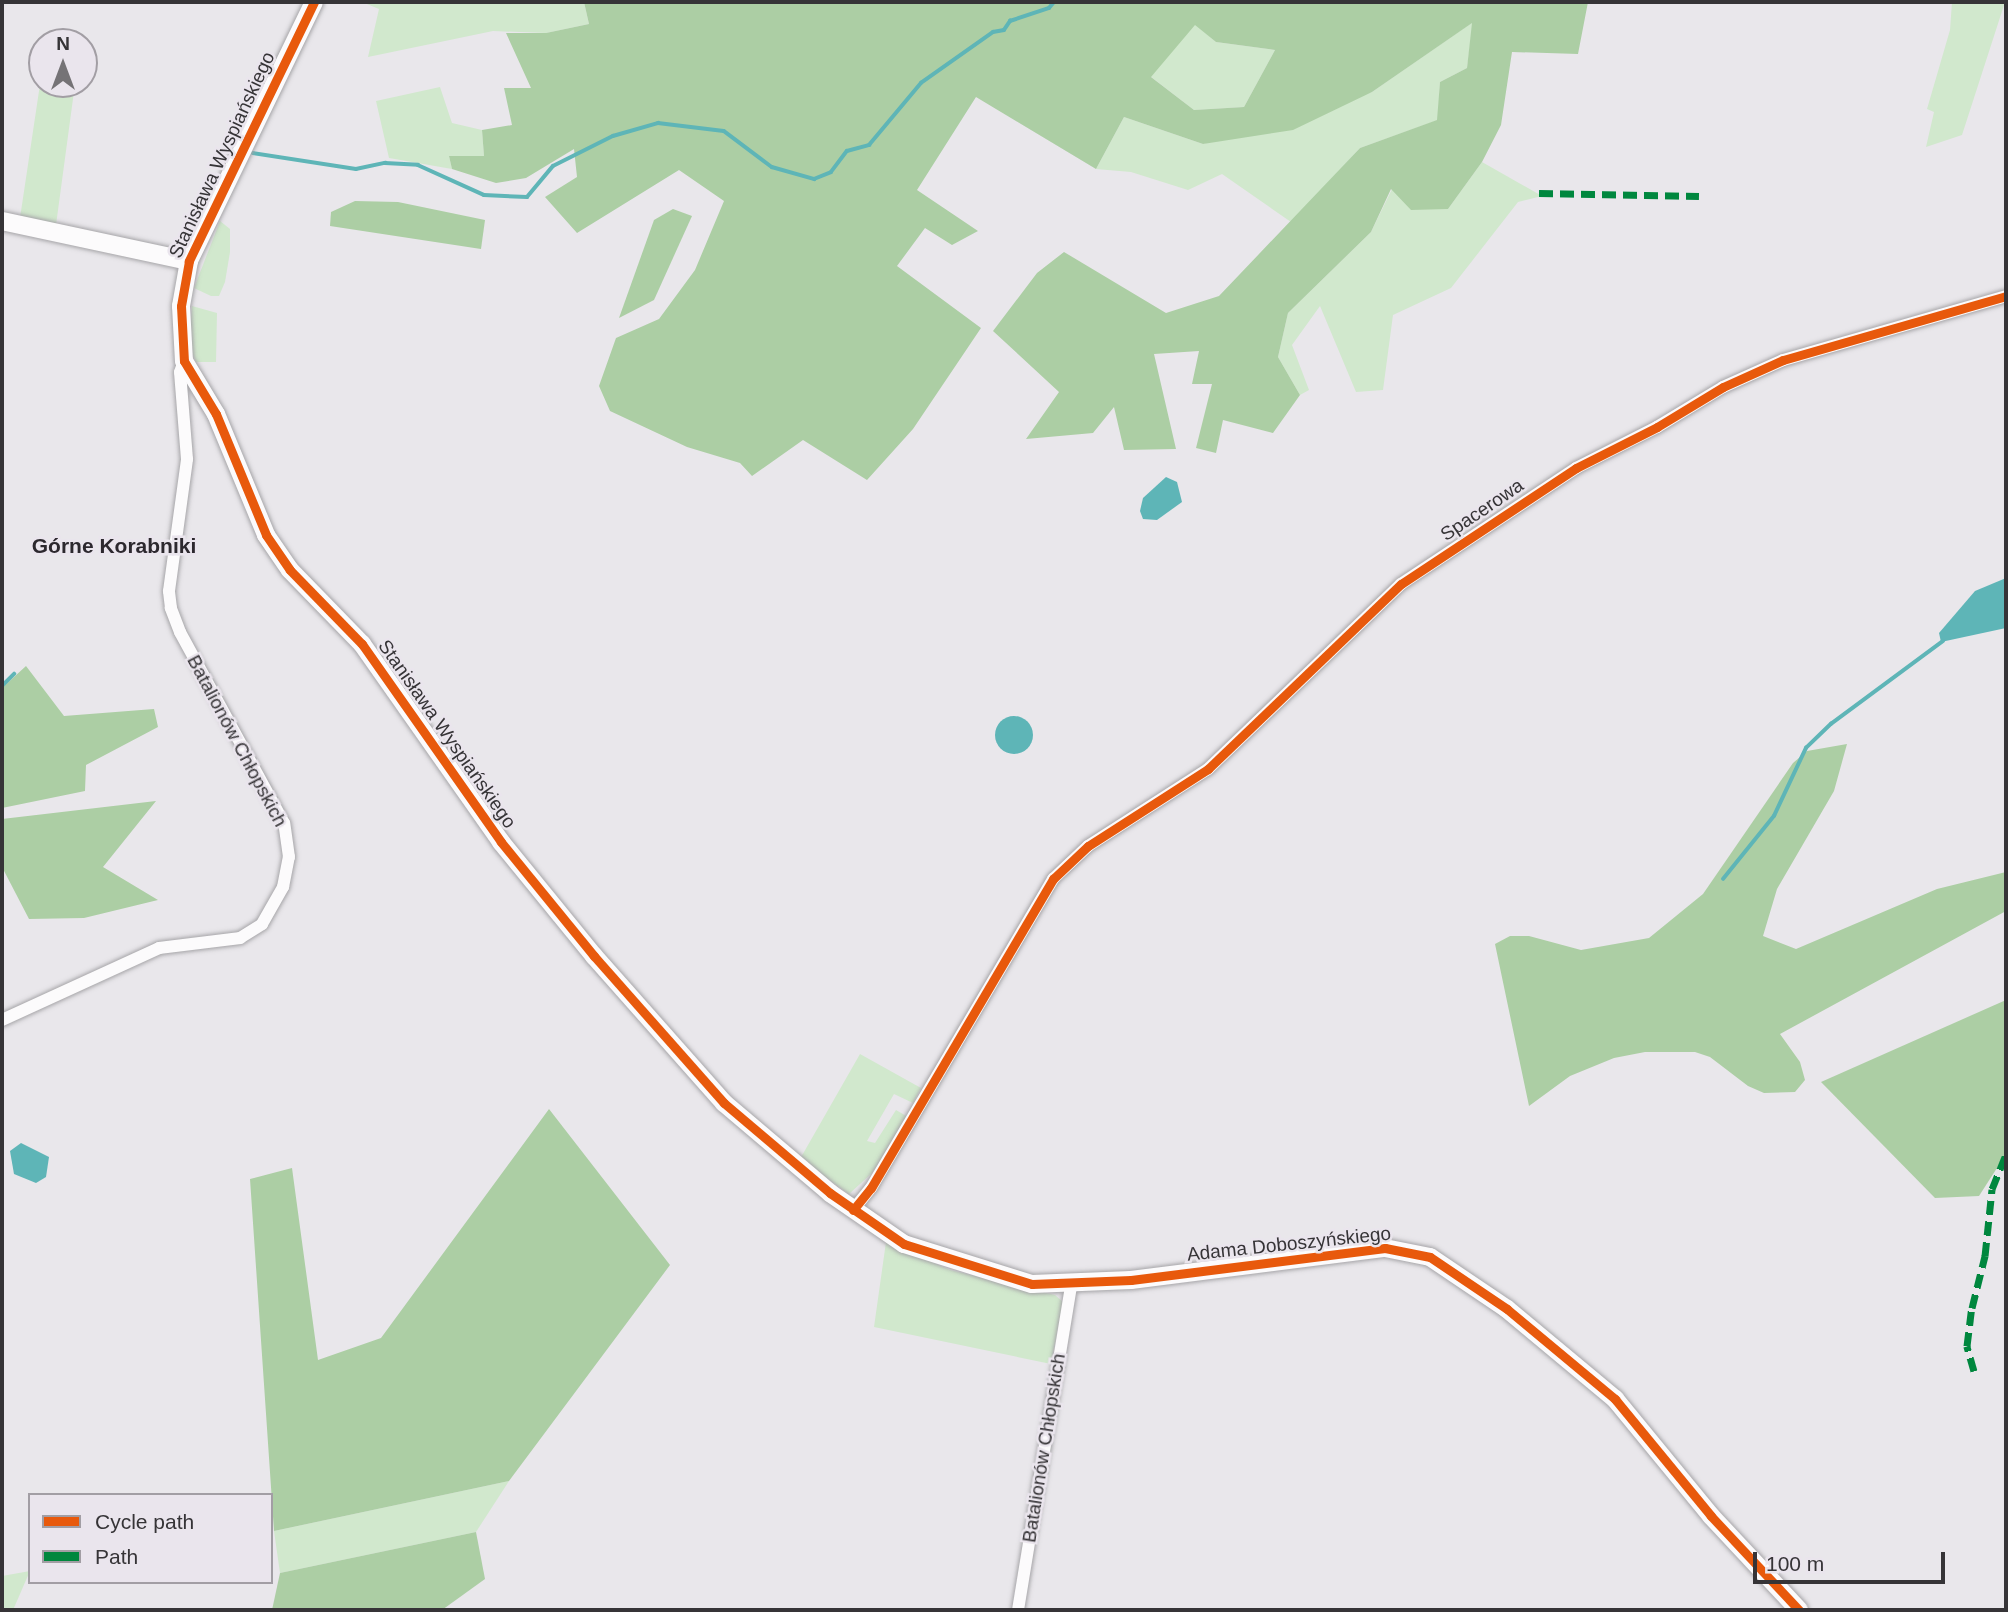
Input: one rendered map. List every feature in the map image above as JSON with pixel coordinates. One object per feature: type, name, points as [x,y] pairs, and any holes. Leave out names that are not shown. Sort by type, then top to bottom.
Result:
[{"type":"street","name":"Stanisława Wyspiańskiego","points":[[314,2],[189,261],[181,306],[184,361],[216,414],[266,535],[290,570],[387,676],[501,842],[594,956],[724,1103],[857,1212]]},
{"type":"street","points":[[2,221],[189,261]]},
{"type":"street","name":"Spacerowa","points":[[857,1212],[1053,879],[1088,846],[1208,769],[1401,584],[1576,468],[1657,427],[1723,387],[1783,360],[2006,296]]},
{"type":"street","name":"Batalionów Chłopskich","points":[[2,1020],[159,948],[240,938],[262,923],[283,887],[289,857],[284,823],[180,632],[172,608],[169,592],[187,459],[180,372],[184,361]]},
{"type":"street","name":"Adama Doboszyńskiego","points":[[857,1212],[904,1244],[948,1261],[1032,1284],[1071,1285],[1366,1250],[1399,1250],[1430,1257],[1507,1309],[1615,1399],[1711,1516],[1799,1610]]},
{"type":"street","name":"Batalionów Chłopskich","points":[[1018,1610],[1071,1285]]},
{"type":"green space","points":[[362,2],[584,2],[589,24],[546,33],[493,31],[368,57],[379,9]]},
{"type":"green space","points":[[584,2],[1588,2],[1578,54],[1512,52],[1501,125],[1482,162],[1448,209],[1411,210],[1391,189],[1371,232],[1288,313],[1278,357],[1300,395],[1273,433],[1223,420],[1216,453],[1196,448],[1212,384],[1192,384],[1199,351],[1154,354],[1176,449],[1124,450],[1114,407],[1093,433],[1026,439],[1059,392],[993,331],[1037,273],[1064,252],[1166,313],[1219,296],[1360,148],[1437,120],[1440,82],[1467,68],[1472,23],[1372,92],[1293,130],[1203,144],[1124,117],[1096,169],[976,97],[917,190],[978,231],[952,245],[925,228],[897,266],[981,328],[913,429],[867,480],[803,440],[752,476],[740,463],[687,447],[610,411],[599,386],[616,338],[659,319],[695,270],[724,201],[679,170],[577,233],[545,197],[577,177],[574,149],[526,178],[496,183],[452,169],[449,156],[484,156],[482,130],[512,125],[504,88],[531,88],[506,33],[546,33],[589,24]],"holes":[[[1195,25],[1216,42],[1275,50],[1244,107],[1194,110],[1151,77]]]},
{"type":"green space","points":[[1952,2],[2005,2],[1962,135],[1926,147],[1934,112],[1927,109],[1950,30]]},
{"type":"green space","points":[[1473,22],[1467,68],[1440,82],[1438,120],[1360,148],[1291,222],[1222,174],[1188,190],[1131,172],[1096,169],[1124,117],[1203,144],[1372,92]]},
{"type":"green space","points":[[1195,24],[1216,42],[1275,50],[1244,107],[1194,110],[1150,76]]},
{"type":"green space","points":[[440,87],[452,123],[482,130],[484,156],[449,156],[452,169],[389,158],[376,101]]},
{"type":"green space","points":[[38,98],[73,98],[56,225],[20,218]]},
{"type":"green space","points":[[1482,162],[1542,196],[1518,202],[1451,288],[1393,315],[1383,390],[1356,392],[1320,306],[1292,345],[1309,390],[1300,395],[1278,357],[1288,313],[1371,232],[1392,189],[1448,209]]},
{"type":"green space","points":[[355,201],[398,202],[485,220],[481,249],[330,226],[331,212]]},
{"type":"green space","points":[[673,209],[692,216],[654,300],[619,318],[654,220]]},
{"type":"green space","points":[[220,221],[230,229],[230,252],[225,282],[219,296],[211,296],[194,288]]},
{"type":"green space","points":[[192,306],[217,313],[216,362],[196,362],[189,345]]},
{"type":"green space","points":[[26,666],[64,716],[154,709],[158,727],[86,765],[85,791],[2,808],[2,688]]},
{"type":"green space","points":[[1847,744],[1834,791],[1777,889],[1763,936],[1796,949],[1937,889],[2006,872],[2006,911],[1780,1034],[1800,1062],[1805,1080],[1795,1092],[1764,1093],[1748,1086],[1710,1057],[1695,1052],[1645,1052],[1614,1058],[1570,1076],[1529,1106],[1495,944],[1510,936],[1529,936],[1581,950],[1649,938],[1703,894],[1793,763],[1807,751]]},
{"type":"green space","points":[[156,801],[103,867],[158,900],[84,918],[29,919],[2,867],[2,819]]},
{"type":"green space","points":[[2006,1000],[2006,1154],[1979,1196],[1935,1198],[1821,1082]]},
{"type":"green space","points":[[860,1054],[921,1088],[913,1103],[894,1094],[867,1141],[875,1143],[896,1110],[908,1117],[872,1173],[849,1194],[800,1159]]},
{"type":"green space","points":[[549,1109],[670,1265],[509,1481],[274,1531],[250,1179],[292,1168],[318,1360],[381,1338]]},
{"type":"green space","points":[[886,1242],[950,1270],[1055,1295],[1063,1302],[1051,1364],[874,1327]]},
{"type":"green space","points":[[509,1481],[476,1532],[280,1573],[274,1531]]},
{"type":"green space","points":[[476,1532],[485,1579],[442,1610],[272,1610],[280,1573]]},
{"type":"green space","points":[[28,1571],[13,1610],[2,1610],[2,1576]]},
{"type":"water","points":[[1166,477],[1177,482],[1182,502],[1157,520],[1143,519],[1140,511],[1143,498]]},
{"type":"water","points":[[2006,578],[2006,628],[1941,642],[1939,633],[1975,591]]},
{"type":"water","points":[[1014,716],[1027,722],[1033,735],[1027,748],[1014,754],[1001,748],[995,735],[1001,722]]},
{"type":"water","points":[[21,1143],[49,1157],[46,1177],[36,1183],[14,1174],[10,1151]]},
{"type":"waterway","points":[[253,153],[356,169],[385,163],[418,165],[484,195],[527,197],[553,166],[613,136],[658,123],[724,131],[772,167],[814,179],[831,172],[847,151],[869,145],[921,83],[993,32],[1004,30],[1010,21],[1049,8],[1054,2]]},
{"type":"waterway","points":[[1383,2],[1408,2]]},
{"type":"waterway","points":[[1723,879],[1774,816],[1806,748],[1831,724],[1943,641]]},
{"type":"waterway","points":[[2,686],[14,674]]},
{"type":"marked path","points":[[1539,193],[1699,196]]},
{"type":"marked path","points":[[1974,1371],[1967,1346],[1972,1308],[1985,1256],[1992,1189],[2006,1155]]},
{"type":"cycle path","points":[[314,2],[189,261],[181,306],[184,361],[216,414],[266,535],[290,570],[362,644],[501,842],[594,956],[724,1103],[830,1193],[904,1244],[1032,1284],[1131,1280],[1385,1248],[1430,1257],[1507,1309],[1615,1399],[1711,1516],[1799,1610]]},
{"type":"cycle path","points":[[853,1210],[871,1188],[1053,879],[1088,846],[1208,769],[1401,584],[1576,468],[1657,427],[1723,387],[1783,360],[2006,296]]},
{"type":"district","name":"Górne Korabniki","points":[[114,546]]}]
